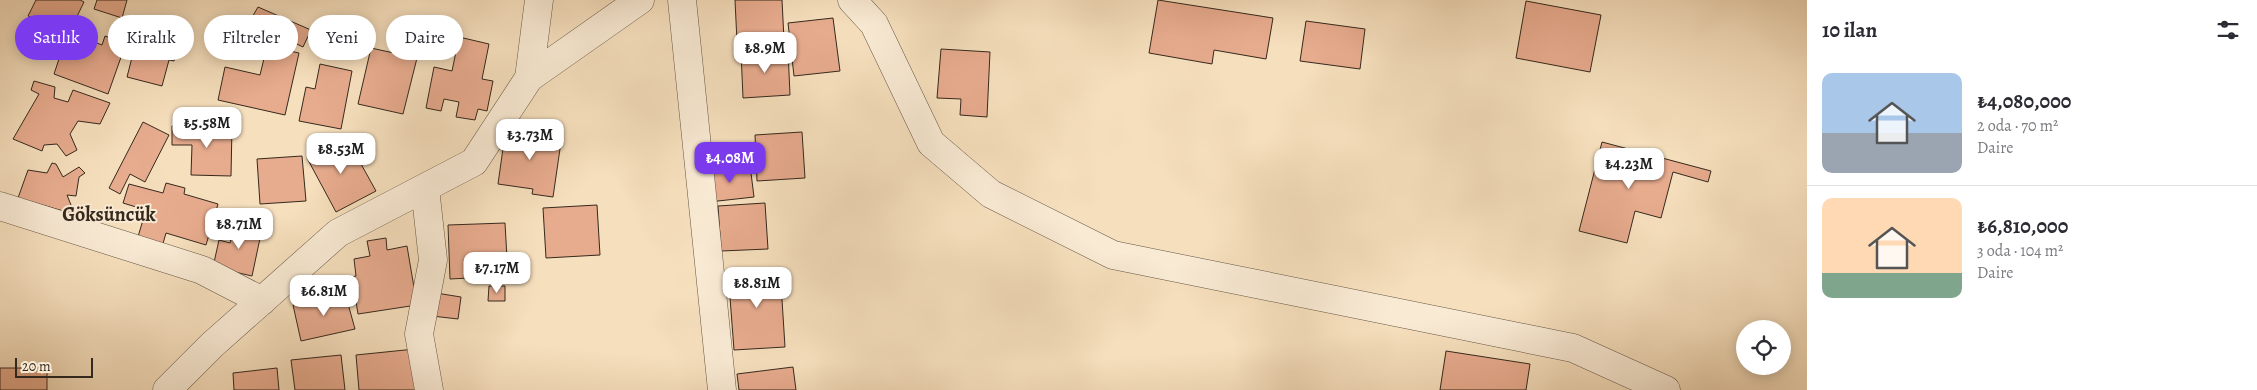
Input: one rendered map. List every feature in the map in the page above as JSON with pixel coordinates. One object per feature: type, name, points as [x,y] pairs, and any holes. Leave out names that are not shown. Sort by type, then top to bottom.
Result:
[{"type":"street","points":[[529,78],[539,0]]},
{"type":"street","points":[[167,390],[212,345],[338,233],[474,162],[529,78],[640,0]]},
{"type":"street","points":[[682,0],[722,390]]},
{"type":"street","points":[[852,0],[874,24],[931,143],[991,194],[1113,255],[1573,348],[1666,390]]},
{"type":"street","points":[[425,188],[433,260],[419,334],[429,390]]},
{"type":"street","points":[[0,206],[202,270],[262,301]]},
{"type":"building","points":[[36,0],[80,0],[84,2],[78,15],[28,15]]},
{"type":"building","points":[[97,0],[127,0],[123,15],[113,15],[94,9]]},
{"type":"building","points":[[735,0],[782,0],[784,40],[737,42]]},
{"type":"building","points":[[1158,0],[1273,18],[1266,59],[1214,50],[1212,64],[1149,53]]},
{"type":"building","points":[[1526,1],[1601,15],[1590,72],[1516,58]]},
{"type":"building","points":[[258,7],[276,15],[253,15]]},
{"type":"building","points":[[833,18],[840,71],[794,76],[788,23]]},
{"type":"building","points":[[1306,21],[1365,29],[1360,69],[1300,61]]},
{"type":"building","points":[[298,24],[308,29],[308,36],[303,47],[298,45]]},
{"type":"building","points":[[105,36],[108,37],[108,60],[120,60],[108,94],[54,74],[59,60],[98,60],[98,43],[102,45]]},
{"type":"building","points":[[463,38],[489,44],[482,79],[493,81],[487,111],[478,109],[475,120],[456,117],[459,102],[444,99],[441,111],[426,108],[434,67],[452,71],[454,60],[463,60]]},
{"type":"building","points":[[376,49],[386,51],[386,60],[416,60],[403,114],[358,104],[368,60],[376,60]]},
{"type":"building","points":[[941,49],[990,52],[987,117],[960,115],[961,99],[937,98]]},
{"type":"building","points":[[788,50],[790,95],[743,98],[741,52]]},
{"type":"building","points":[[131,60],[169,60],[162,86],[127,77]]},
{"type":"building","points":[[264,60],[297,60],[285,115],[218,100],[225,67],[260,75]]},
{"type":"building","points":[[320,64],[352,71],[341,129],[299,121],[306,87],[315,89]]},
{"type":"building","points":[[34,81],[55,87],[54,98],[68,102],[73,90],[110,103],[100,124],[78,121],[70,134],[77,150],[66,156],[57,144],[44,145],[42,151],[13,139],[39,94],[31,90]]},
{"type":"building","points":[[143,122],[169,135],[145,182],[130,174],[120,194],[109,188]]},
{"type":"building","points":[[172,126],[232,127],[231,176],[191,175],[192,145],[172,145]]},
{"type":"building","points":[[506,127],[562,135],[553,197],[532,194],[533,189],[498,184]]},
{"type":"building","points":[[802,132],[805,178],[757,181],[755,135]]},
{"type":"building","points":[[346,137],[376,191],[336,212],[307,158]]},
{"type":"building","points":[[1602,142],[1711,171],[1708,182],[1673,172],[1661,218],[1635,211],[1627,243],[1579,231]]},
{"type":"building","points":[[302,156],[306,201],[260,204],[257,159]]},
{"type":"building","points":[[52,163],[56,164],[63,177],[79,167],[85,173],[79,177],[76,196],[67,195],[71,205],[70,213],[18,198],[28,170],[47,173]]},
{"type":"building","points":[[750,165],[754,197],[709,202],[706,170]]},
{"type":"building","points":[[166,183],[185,188],[184,194],[218,204],[206,245],[166,233],[162,247],[137,240],[146,210],[123,203],[129,184],[163,193]]},
{"type":"building","points":[[765,203],[768,249],[721,251],[718,206]]},
{"type":"building","points":[[597,205],[600,255],[546,258],[543,208]]},
{"type":"building","points":[[235,222],[262,229],[252,276],[213,267],[219,240],[230,243]]},
{"type":"building","points":[[505,223],[508,276],[450,279],[448,225]]},
{"type":"building","points":[[386,238],[387,250],[407,246],[417,305],[358,314],[352,277],[356,276],[354,259],[370,256],[367,241]]},
{"type":"building","points":[[780,268],[785,347],[734,350],[728,271]]},
{"type":"building","points":[[489,286],[505,286],[505,301],[488,301]]},
{"type":"building","points":[[345,293],[355,329],[301,341],[293,305]]},
{"type":"building","points":[[436,293],[461,297],[458,319],[432,316]]},
{"type":"building","points":[[415,349],[419,390],[359,390],[356,355]]},
{"type":"building","points":[[1446,351],[1530,364],[1526,390],[1440,390]]},
{"type":"building","points":[[341,355],[345,390],[295,390],[291,360]]},
{"type":"building","points":[[793,367],[796,390],[739,390],[737,374]]},
{"type":"building","points":[[0,368],[47,368],[47,390],[0,390]]},
{"type":"building","points":[[277,368],[279,390],[234,390],[233,373]]},
{"type":"district","name":"Göksüncük","points":[[109,214]]}]
